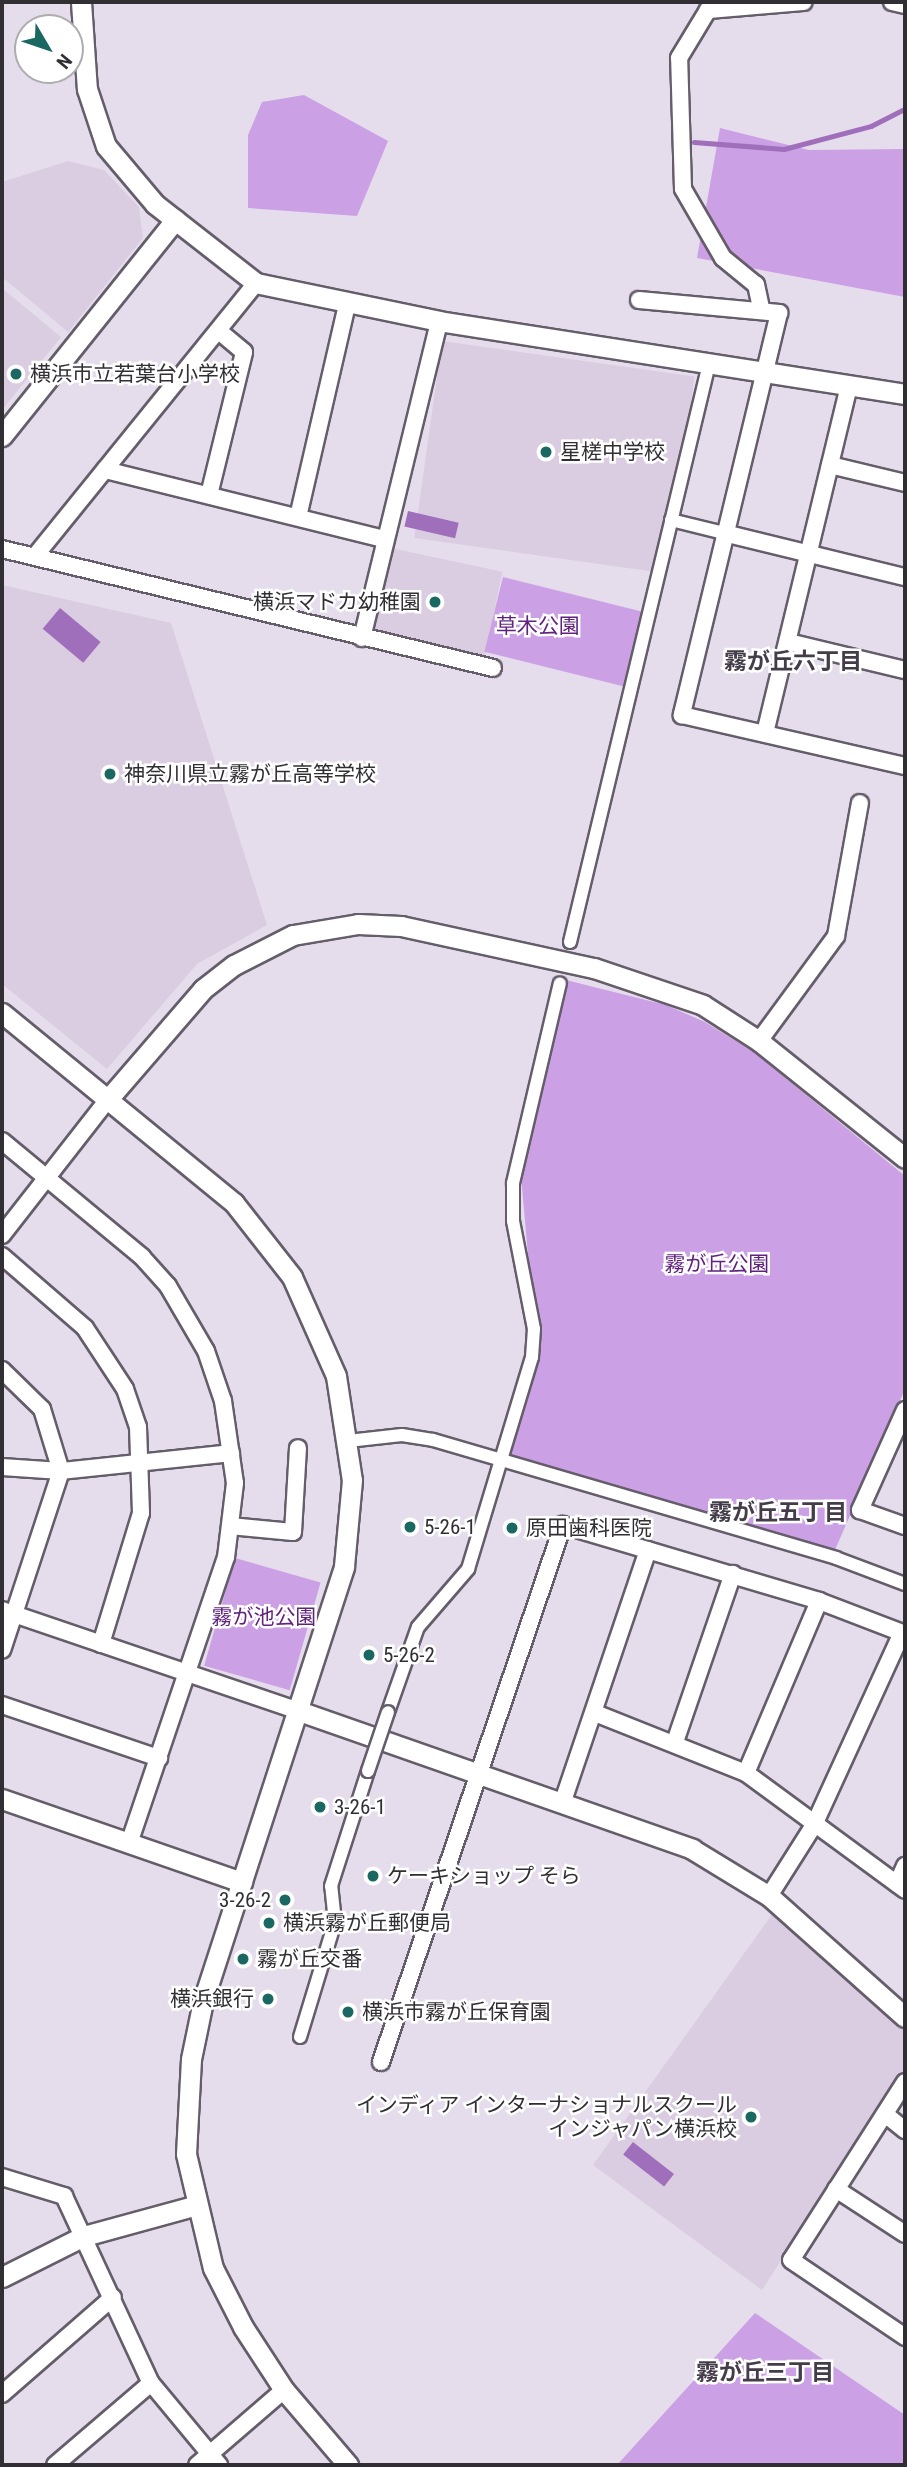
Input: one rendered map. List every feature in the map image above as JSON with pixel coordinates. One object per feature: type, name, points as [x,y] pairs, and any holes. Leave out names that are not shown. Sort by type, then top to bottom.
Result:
[{"type":"street","points":[[81,2],[88,89],[101,136],[136,187],[256,283],[347,305],[439,321],[905,394]]},
{"type":"street","points":[[761,308],[756,285],[723,258],[683,189],[677,74],[685,42],[708,10],[774,2],[804,2]]},
{"type":"street","points":[[892,2],[905,5]]},
{"type":"street","points":[[2,436],[175,220]]},
{"type":"street","points":[[36,556],[256,283]]},
{"type":"street","points":[[639,300],[761,308],[779,313],[682,715],[905,766]]},
{"type":"street","points":[[298,517],[347,305]]},
{"type":"street","points":[[362,638],[439,321]]},
{"type":"street","points":[[209,495],[243,352],[219,331]]},
{"type":"street","points":[[570,942],[709,364]]},
{"type":"street","points":[[765,733],[849,385]]},
{"type":"street","points":[[830,465],[905,483]]},
{"type":"street","points":[[105,470],[384,539]]},
{"type":"street","points":[[671,520],[905,577]]},
{"type":"street","points":[[2,549],[493,668]]},
{"type":"street","points":[[788,642],[905,670]]},
{"type":"street","points":[[759,1041],[836,936],[860,803]]},
{"type":"street","points":[[2,1235],[109,1098],[203,989],[234,965],[293,935],[358,924],[443,933],[594,968],[703,1005],[759,1041],[905,1158]]},
{"type":"street","points":[[300,2037],[335,1922],[331,1886],[388,1712],[418,1628],[468,1569],[532,1357],[534,1329],[513,1221],[513,1183],[560,983]]},
{"type":"street","points":[[2,1013],[234,1203],[292,1278],[335,1376],[348,1441],[351,1522],[344,1567],[242,1882],[191,2059],[186,2154],[194,2206],[213,2268],[284,2390],[348,2465]]},
{"type":"street","points":[[2,1141],[168,1286],[206,1351],[231,1453],[230,1527],[188,1674],[130,1844]]},
{"type":"street","points":[[2,1256],[106,1355],[125,1389],[144,1461],[136,1533],[101,1644]]},
{"type":"street","points":[[2,1370],[42,1409],[61,1471],[8,1612],[2,1650]]},
{"type":"street","points":[[905,1410],[860,1510],[905,1526]]},
{"type":"street","points":[[348,1441],[402,1435],[433,1440],[836,1558],[905,1584]]},
{"type":"street","points":[[230,1527],[293,1532],[298,1448]]},
{"type":"street","points":[[2,1467],[61,1471],[231,1453]]},
{"type":"street","points":[[381,2062],[482,1774],[562,1525],[819,1601],[904,1633],[814,1825],[769,1896]]},
{"type":"street","points":[[563,1801],[648,1550]]},
{"type":"street","points":[[674,1742],[733,1574]]},
{"type":"street","points":[[746,1773],[819,1601]]},
{"type":"street","points":[[8,1612],[563,1801],[692,1849],[769,1896],[905,2017]]},
{"type":"street","points":[[2,1705],[159,1758]]},
{"type":"street","points":[[595,1713],[674,1742],[746,1773],[901,1887],[905,1866]]},
{"type":"street","points":[[2,1799],[242,1882]]},
{"type":"street","points":[[905,2082],[791,2260],[905,2337]]},
{"type":"street","points":[[885,2114],[905,2130]]},
{"type":"street","points":[[2,2177],[64,2196],[151,2383],[214,2460]]},
{"type":"street","points":[[836,2189],[905,2234]]},
{"type":"street","points":[[2,2277],[84,2236],[194,2206]]},
{"type":"street","points":[[2,2394],[113,2297]]},
{"type":"street","points":[[55,2465],[151,2383]]},
{"type":"street","points":[[197,2465],[214,2460],[284,2390]]},
{"type":"shaded area","points":[[68,161],[104,170],[139,207],[143,238],[68,332],[2,277],[2,182]]},
{"type":"shaded area","name":"横浜市立若葉台小学校","points":[[2,288],[61,337],[2,410]]},
{"type":"shaded area","name":"星槎中学校","points":[[442,341],[695,376],[667,574],[414,538]]},
{"type":"shaded area","points":[[408,511],[459,523],[455,538],[404,527]]},
{"type":"shaded area","name":"横浜マドカ幼稚園","points":[[391,548],[503,572],[484,657],[373,633]]},
{"type":"shaded area","name":"神奈川県立霧が丘高等学校","points":[[2,585],[171,623],[267,925],[197,964],[107,1069],[2,984]]},
{"type":"shaded area","points":[[60,608],[101,642],[83,663],[43,629]]},
{"type":"shaded area","name":"インディア インターナショナルスクール インジャパン横浜校","points":[[773,1913],[905,2029],[905,2069],[762,2290],[593,2165]]},
{"type":"shaded area","points":[[633,2142],[674,2174],[664,2187],[623,2155]]},
{"type":"green space","points":[[304,95],[388,141],[357,216],[248,208],[248,135],[262,102]]},
{"type":"green space","points":[[720,128],[809,150],[905,149],[905,297],[697,258]]},
{"type":"green space","name":"草木公園","points":[[503,577],[644,612],[625,687],[484,652]]},
{"type":"green space","name":"霧が丘公園","points":[[566,980],[666,1005],[705,1022],[755,1053],[905,1176],[905,1389],[835,1550],[505,1457],[537,1355],[520,1165]]},
{"type":"green space","name":"霧が池公園","points":[[235,1558],[321,1583],[290,1690],[204,1666]]},
{"type":"green space","points":[[755,2313],[905,2415],[905,2465],[617,2465]]},
{"type":"waterway","points":[[694,142],[784,149],[871,126],[905,109]]},
{"type":"place","name":"横浜市立若葉台小学校","points":[[16,374]]},
{"type":"place","name":"星槎中学校","points":[[546,452]]},
{"type":"place","name":"横浜マドカ幼稚園","points":[[435,602]]},
{"type":"place","name":"神奈川県立霧が丘高等学校","points":[[110,774]]},
{"type":"place","name":"5-26-1","points":[[410,1527]]},
{"type":"place","name":"原田歯科医院","points":[[512,1528]]},
{"type":"place","name":"5-26-2","points":[[369,1655]]},
{"type":"place","name":"3-26-1","points":[[320,1807]]},
{"type":"place","name":"ケーキショップ そら","points":[[373,1876]]},
{"type":"place","name":"3-26-2","points":[[285,1900]]},
{"type":"place","name":"横浜霧が丘郵便局","points":[[269,1923]]},
{"type":"place","name":"霧が丘交番","points":[[243,1959]]},
{"type":"place","name":"横浜銀行","points":[[268,1999]]},
{"type":"place","name":"横浜市霧が丘保育園","points":[[348,2012]]},
{"type":"place","name":"インディア インターナショナルスクール インジャパン横浜校","points":[[751,2117]]},
{"type":"district","name":"霧が丘六丁目","points":[[793,662]]},
{"type":"district","name":"霧が丘五丁目","points":[[778,1513]]},
{"type":"district","name":"霧が丘三丁目","points":[[765,2373]]}]
